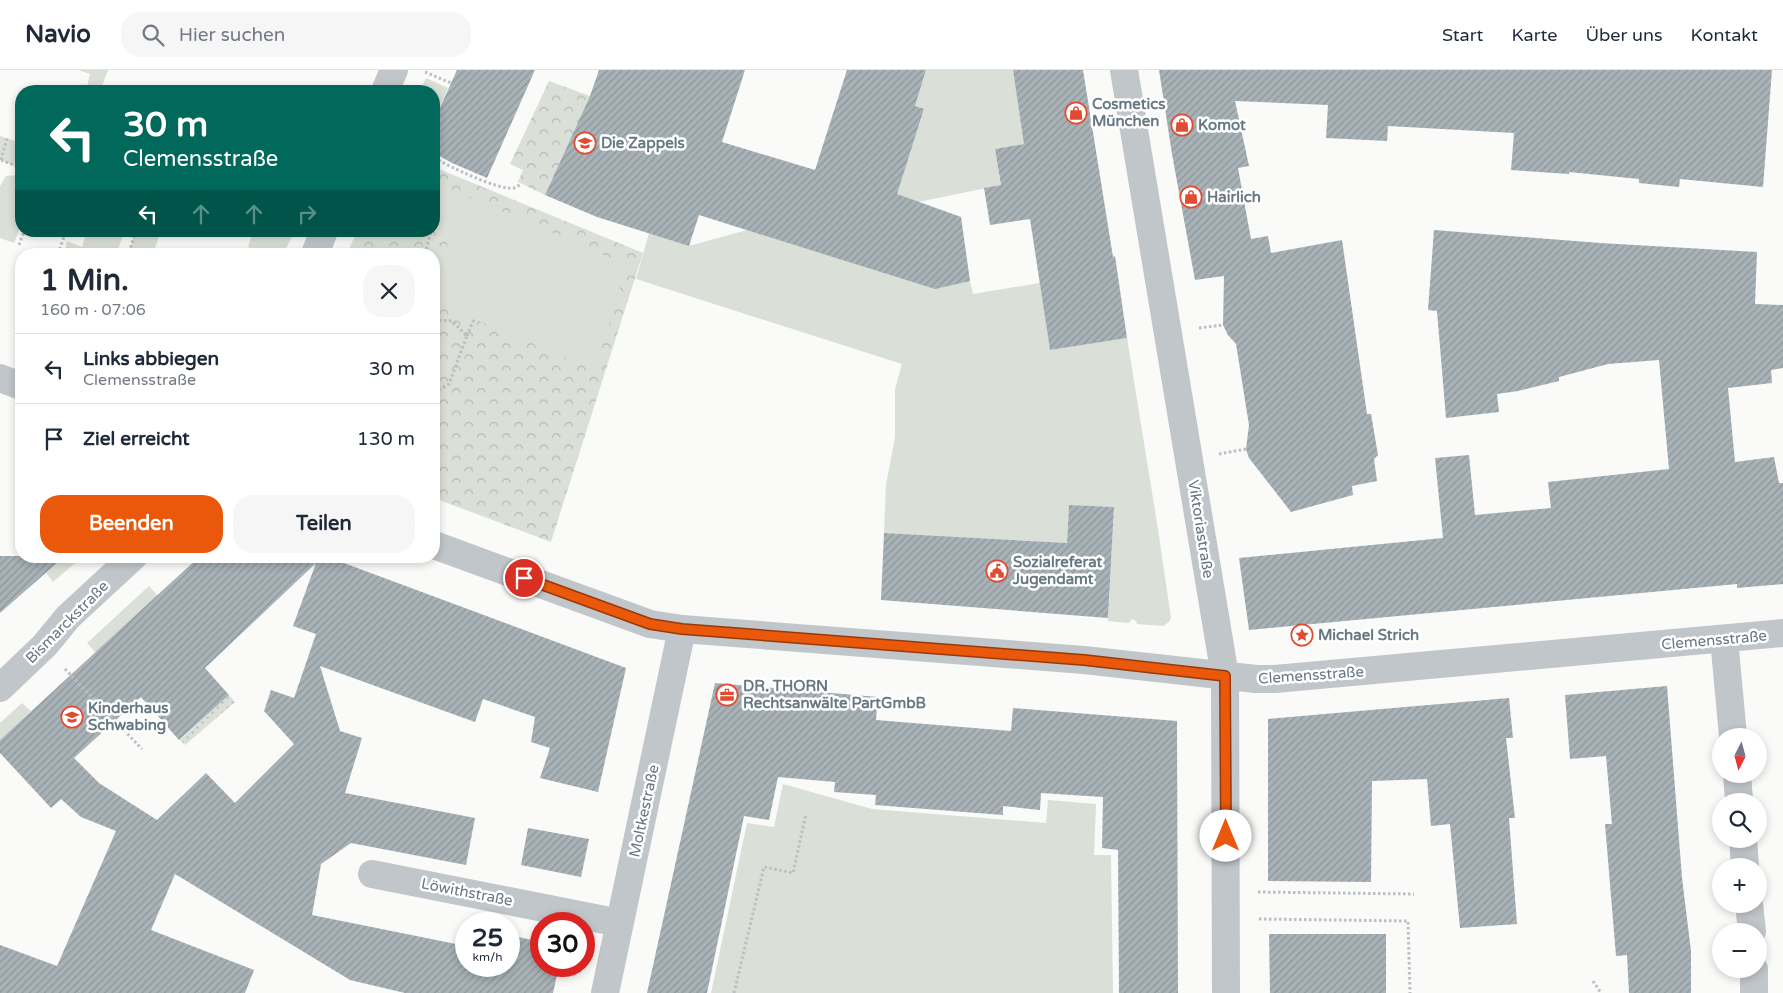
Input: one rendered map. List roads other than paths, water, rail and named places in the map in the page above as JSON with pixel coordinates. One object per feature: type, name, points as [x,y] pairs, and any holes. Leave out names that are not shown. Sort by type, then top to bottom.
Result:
[{"type":"street","points":[[388,85],[394,70]]},
{"type":"street","name":"Viktoriastraße","points":[[1124,70],[1225,676],[1226,993]]},
{"type":"street","points":[[0,378],[15,384]]},
{"type":"street","name":"Clemensstraße","points":[[440,547],[650,624],[682,629],[1084,660],[1225,676],[1275,679],[1783,633]]},
{"type":"street","name":"Bismarckstraße","points":[[0,688],[45,645],[68,617],[126,563]]},
{"type":"street","name":"Moltkestraße","points":[[605,993],[682,629]]},
{"type":"street","points":[[1724,639],[1732,728]]},
{"type":"street","name":"Löwithstraße","points":[[372,874],[620,923]]},
{"type":"street","points":[[1754,978],[1754,993]]},
{"type":"place","name":"Cosmetics München","points":[[1076,113]]},
{"type":"place","name":"Komot","points":[[1182,125]]},
{"type":"place","name":"Die Zappels","points":[[585,143]]},
{"type":"place","name":"Hairlich","points":[[1191,197]]},
{"type":"place","name":"Sozialreferat Jugendamt","points":[[997,571]]},
{"type":"place","name":"Michael Strich","points":[[1302,635]]},
{"type":"place","name":"DR. THORN Rechtsanwälte PartGmbB","points":[[727,695]]},
{"type":"place","name":"Kinderhaus Schwabing","points":[[72,717]]}]
